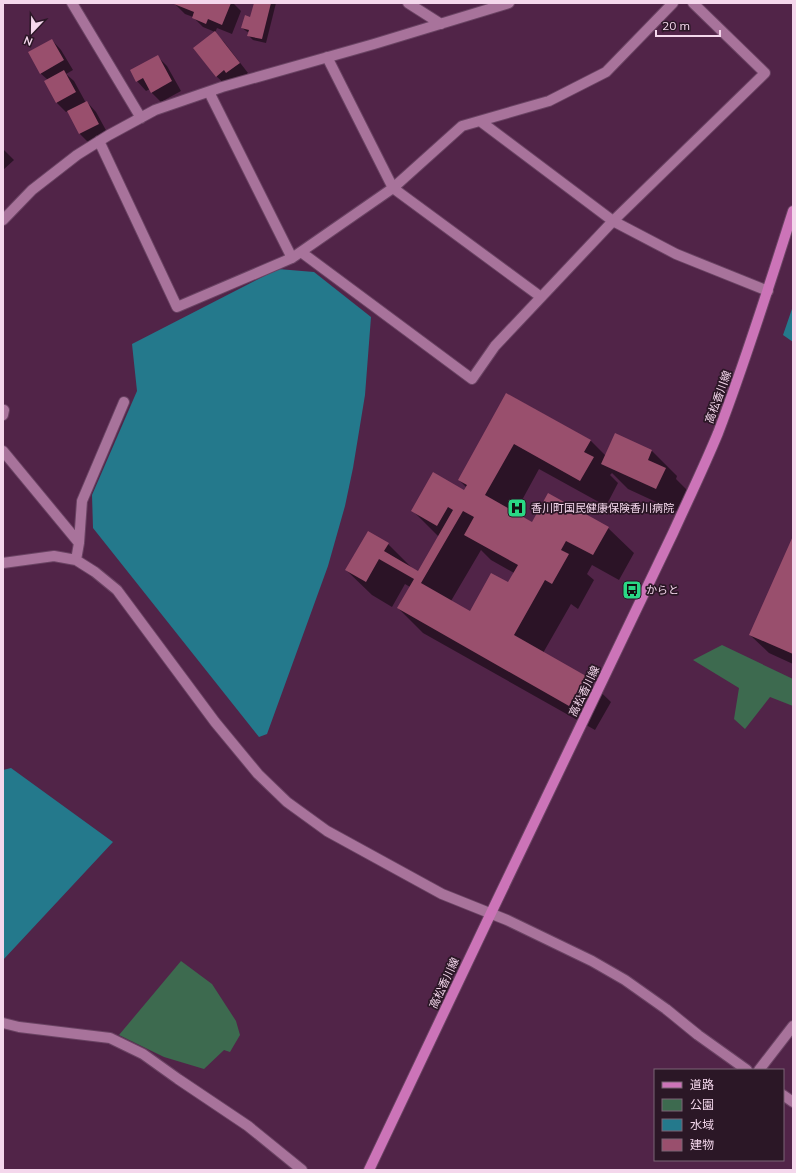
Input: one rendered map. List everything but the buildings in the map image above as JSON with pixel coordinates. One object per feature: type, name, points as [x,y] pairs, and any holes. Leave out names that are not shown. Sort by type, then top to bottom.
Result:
[{"type":"main road","name":"高松香川線","points":[[369,1170],[667,547],[689,498],[717,434],[758,321],[793,211]]},
{"type":"street","points":[[72,3],[141,118]]},
{"type":"street","points":[[408,3],[441,24]]},
{"type":"street","points":[[3,220],[32,190],[77,155],[155,110],[222,87],[327,58],[510,3]]},
{"type":"street","points":[[99,141],[177,307],[292,258],[393,188],[462,126],[549,101],[606,72],[673,3]]},
{"type":"street","points":[[301,252],[472,378],[495,346],[613,221],[765,73],[693,3]]},
{"type":"street","points":[[327,58],[393,188],[542,297]]},
{"type":"street","points":[[209,92],[292,258]]},
{"type":"street","points":[[480,121],[613,221],[676,254],[768,291]]},
{"type":"street","points":[[76,560],[79,543],[82,501],[124,402]]},
{"type":"street","points":[[3,451],[79,543]]},
{"type":"street","points":[[3,563],[54,556],[76,560],[95,572],[117,590],[215,722],[258,774],[287,802],[327,831],[442,894],[491,913],[592,961],[625,980],[666,1009],[698,1035],[747,1069]]},
{"type":"street","points":[[3,1023],[19,1027],[110,1038],[143,1054],[178,1080],[248,1126],[302,1170]]},
{"type":"street","points":[[759,1069],[793,1026]]},
{"type":"street","points":[[784,1096],[793,1102]]},
{"type":"green space","points":[[722,645],[793,679],[793,706],[770,697],[745,729],[734,719],[739,688],[693,660]]},
{"type":"green space","points":[[181,961],[212,984],[236,1021],[240,1035],[230,1052],[224,1050],[204,1069],[164,1057],[119,1035]]},
{"type":"water","points":[[278,269],[314,272],[371,317],[365,395],[345,506],[328,566],[267,734],[259,737],[93,528],[92,495],[137,391],[132,344]]},
{"type":"water","points":[[793,306],[793,342],[783,335]]},
{"type":"water","points":[[11,768],[113,842],[3,960],[3,770]]},
{"type":"place","name":"香川町国民健康保険香川病院","points":[[517,508]]},
{"type":"place","name":"からと","points":[[632,590]]}]
